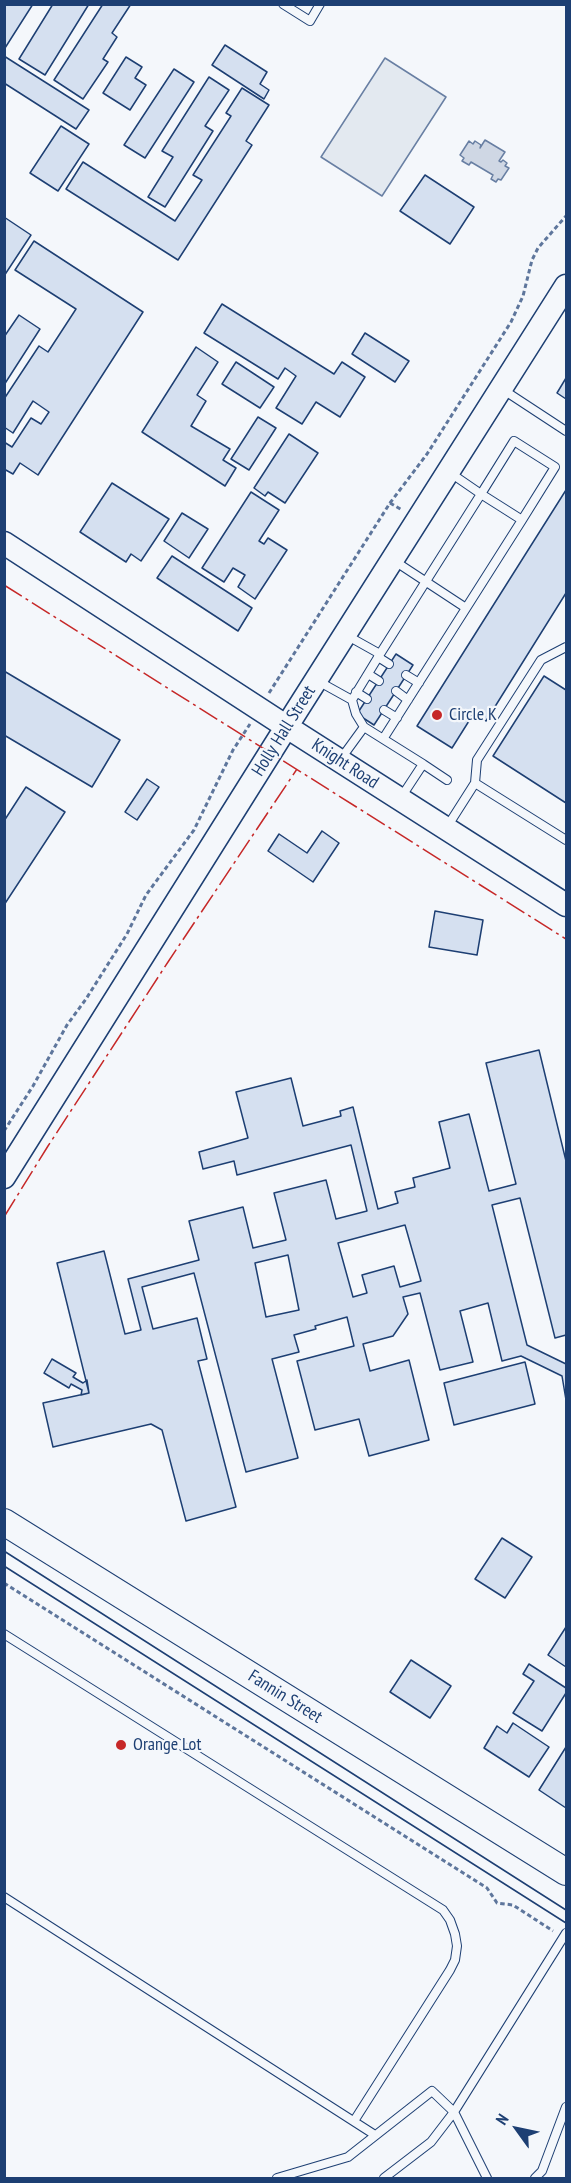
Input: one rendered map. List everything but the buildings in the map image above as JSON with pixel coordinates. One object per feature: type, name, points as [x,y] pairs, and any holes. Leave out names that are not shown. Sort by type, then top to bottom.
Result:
[{"type":"main road","name":"Fannin Street","points":[[4,1522],[567,1872]]},
{"type":"street","name":"Holly Hall Street","points":[[4,1177],[567,286]]},
{"type":"street","name":"Knight Road","points":[[4,543],[567,905]]},
{"type":"lane","points":[[284,4],[310,21],[320,4]]},
{"type":"lane","points":[[501,389],[567,431]]},
{"type":"lane","points":[[383,739],[555,467],[514,441],[354,696],[356,714],[364,727],[447,780]]},
{"type":"lane","points":[[449,471],[522,520]]},
{"type":"lane","points":[[393,560],[466,608]]},
{"type":"lane","points":[[345,634],[390,664]]},
{"type":"lane","points":[[446,829],[475,783],[477,760],[542,660],[567,647]]},
{"type":"lane","points":[[368,674],[379,681]]},
{"type":"lane","points":[[406,675],[419,683]]},
{"type":"lane","points":[[316,680],[367,699]]},
{"type":"lane","points":[[396,691],[408,700]]},
{"type":"lane","points":[[384,710],[397,718]]},
{"type":"lane","points":[[340,761],[364,727]]},
{"type":"lane","points":[[400,799],[423,764]]},
{"type":"lane","points":[[475,783],[567,840]]},
{"type":"lane","points":[[4,1634],[443,1910],[455,1934],[457,1946],[455,1960],[354,2121]]},
{"type":"lane","points":[[4,1897],[375,2135]]},
{"type":"lane","points":[[384,2178],[431,2142],[454,2112],[565,1935]]},
{"type":"lane","points":[[277,2178],[348,2157],[432,2091],[454,2112],[487,2178]]},
{"type":"lane","points":[[536,2178],[542,2171],[567,2107]]},
{"type":"lane","points":[[561,2122],[567,2133]]},
{"type":"path","points":[[4,1131],[33,1086],[67,1025],[127,934],[146,895],[194,830],[233,750],[390,503],[427,454],[510,322],[523,296],[532,260],[538,248],[567,216]]},
{"type":"path","points":[[390,503],[402,510]]},
{"type":"path","points":[[4,1583],[487,1888],[497,1903],[513,1905],[565,1935]]},
{"type":"shaded area","points":[[385,58],[446,97],[382,196],[321,157]]},
{"type":"shaded area","points":[[485,140],[505,152],[499,161],[503,160],[507,163],[505,166],[509,168],[501,180],[498,179],[496,182],[491,179],[493,175],[471,162],[469,165],[462,161],[464,158],[460,155],[469,141],[473,144],[475,141],[481,145],[480,148]]},
{"type":"tram line","points":[[4,1551],[566,1910]]},
{"type":"tram line","points":[[4,1566],[566,1923]]},
{"type":"power","points":[[4,585],[566,939]]},
{"type":"power","points":[[4,1217],[168,962],[297,769]]},
{"type":"place","name":"Circle K","points":[[437,715]]},
{"type":"place","name":"Orange Lot","points":[[121,1745]]}]
